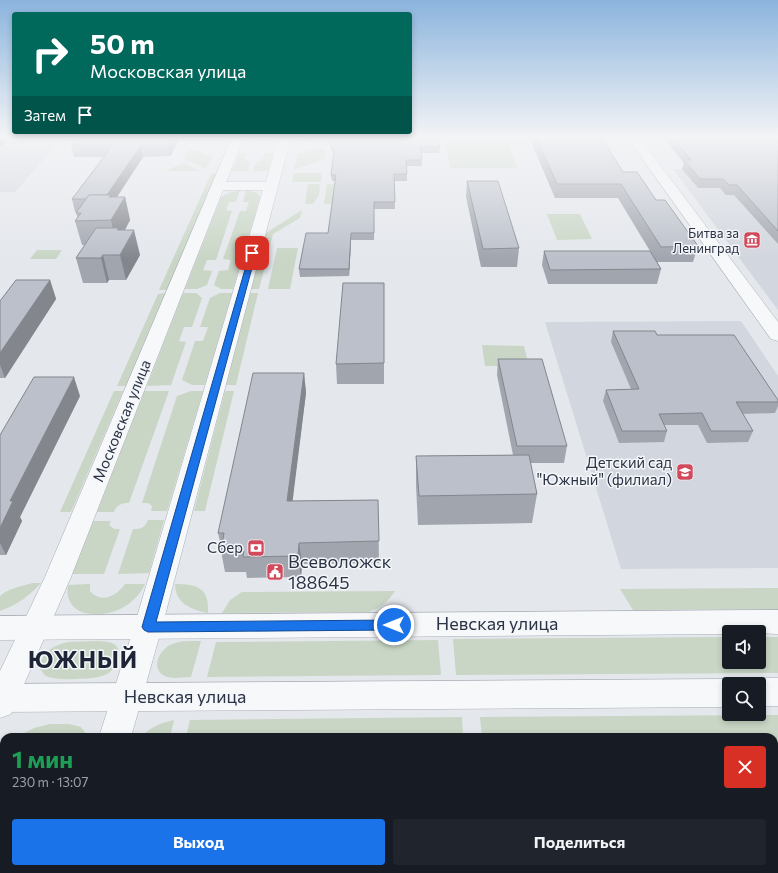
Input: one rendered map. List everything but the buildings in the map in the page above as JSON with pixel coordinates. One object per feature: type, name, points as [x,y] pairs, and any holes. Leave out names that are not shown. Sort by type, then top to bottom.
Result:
[{"type":"street","name":"Московская улица","points":[[1,700],[58,577],[221,178]]},
{"type":"street","points":[[116,733],[148,627],[273,178]]},
{"type":"street","points":[[663,178],[778,335]]},
{"type":"street","points":[[218,186],[271,186]]},
{"type":"street","name":"Невская улица","points":[[0,628],[778,622]]},
{"type":"street","points":[[766,692],[778,692]]},
{"type":"street","name":"Невская улица","points":[[1,700],[127,697],[722,693]]},
{"type":"shaded area","points":[[0,178],[28,178],[15,192],[0,192]]},
{"type":"shaded area","name":"Битва за Ленинград","points":[[680,178],[778,178],[778,310]]},
{"type":"shaded area","name":"Детский сад \"Южный\" (филиал)","points":[[741,321],[778,376],[778,568],[621,569],[545,322]]},
{"type":"green space","points":[[209,178],[215,178],[167,290],[159,290]]},
{"type":"green space","points":[[293,178],[321,178],[321,182],[292,182]]},
{"type":"green space","points":[[308,184],[320,184],[319,195],[313,204],[305,204]]},
{"type":"green space","points":[[327,184],[347,184],[346,203],[324,204]]},
{"type":"green space","points":[[240,190],[236,202],[229,202],[226,210],[232,211],[216,260],[207,260],[203,270],[212,271],[207,285],[197,289],[185,289],[221,197],[228,193]]},
{"type":"green space","points":[[246,190],[257,193],[260,197],[233,289],[221,289],[214,285],[219,271],[228,270],[231,260],[223,259],[240,211],[246,211],[249,202],[243,202]]},
{"type":"green space","points":[[302,210],[300,218],[273,234],[259,289],[251,289],[266,233]]},
{"type":"green space","points":[[547,214],[580,214],[592,239],[557,240]]},
{"type":"green space","points":[[277,248],[298,248],[290,289],[268,289]]},
{"type":"green space","points":[[37,250],[62,250],[56,259],[30,259]]},
{"type":"green space","points":[[165,293],[126,386],[117,386],[158,294]]},
{"type":"green space","points":[[183,293],[196,293],[202,298],[192,327],[184,327],[179,341],[186,342],[171,385],[147,386]]},
{"type":"green space","points":[[220,293],[232,293],[205,385],[192,385],[182,380],[195,341],[203,341],[208,327],[200,327],[210,298]]},
{"type":"green space","points":[[250,293],[258,293],[236,385],[226,385]]},
{"type":"green space","points":[[482,345],[524,346],[529,366],[485,366]]},
{"type":"green space","points":[[114,391],[123,391],[71,512],[60,512]]},
{"type":"green space","points":[[144,391],[169,391],[129,503],[120,505],[114,512],[97,512]]},
{"type":"green space","points":[[191,391],[203,391],[167,511],[151,511],[152,506],[148,503],[142,503],[177,396]]},
{"type":"green space","points":[[225,391],[234,391],[205,511],[194,511]]},
{"type":"green space","points":[[148,520],[164,520],[149,573],[118,574],[133,529],[142,528],[146,525]]},
{"type":"green space","points":[[93,521],[111,521],[109,525],[114,529],[120,529],[104,574],[72,574]]},
{"type":"green space","points":[[33,583],[41,583],[22,600],[0,611],[0,596],[11,589]]},
{"type":"green space","points":[[90,584],[90,591],[94,595],[104,598],[118,592],[125,584],[145,584],[136,598],[126,606],[113,612],[94,614],[77,610],[71,604],[68,596],[68,585]]},
{"type":"green space","points":[[175,584],[190,585],[200,589],[206,598],[208,613],[190,608],[181,601],[176,591]]},
{"type":"green space","points":[[778,588],[778,609],[633,610],[620,589]]},
{"type":"green space","points":[[395,591],[384,604],[369,612],[222,613],[230,600],[242,592]]},
{"type":"green space","points":[[722,637],[722,669],[766,669],[766,637],[778,637],[778,673],[456,675],[453,639]]},
{"type":"green space","points":[[438,640],[441,675],[207,677],[216,642]]},
{"type":"green space","points":[[201,641],[191,677],[166,677],[159,672],[157,663],[158,659],[166,647],[174,643]]},
{"type":"green space","points":[[68,642],[108,642],[117,647],[119,657],[111,671],[95,678],[58,679],[44,675],[40,669],[45,654],[52,648]]},
{"type":"green space","points":[[722,715],[722,721],[766,721],[766,715],[778,715],[778,733],[482,733],[480,717]]},
{"type":"green space","points":[[462,717],[463,733],[187,733],[190,720]]},
{"type":"green space","points":[[174,720],[171,733],[146,733],[156,726]]},
{"type":"green space","points":[[50,724],[69,724],[81,727],[85,733],[24,733],[34,728]]},
{"type":"place","name":"Битва за Ленинград","points":[[752,240]]},
{"type":"place","name":"Детский сад \"Южный\" (филиал)","points":[[685,472]]},
{"type":"place","name":"Сбер","points":[[256,548]]},
{"type":"place","name":"Всеволожск 188645","points":[[275,572]]},
{"type":"district","name":"ЮЖНЫЙ","points":[[83,660]]},
{"type":"route","points":[[252,253],[148,627],[394,625]]}]
